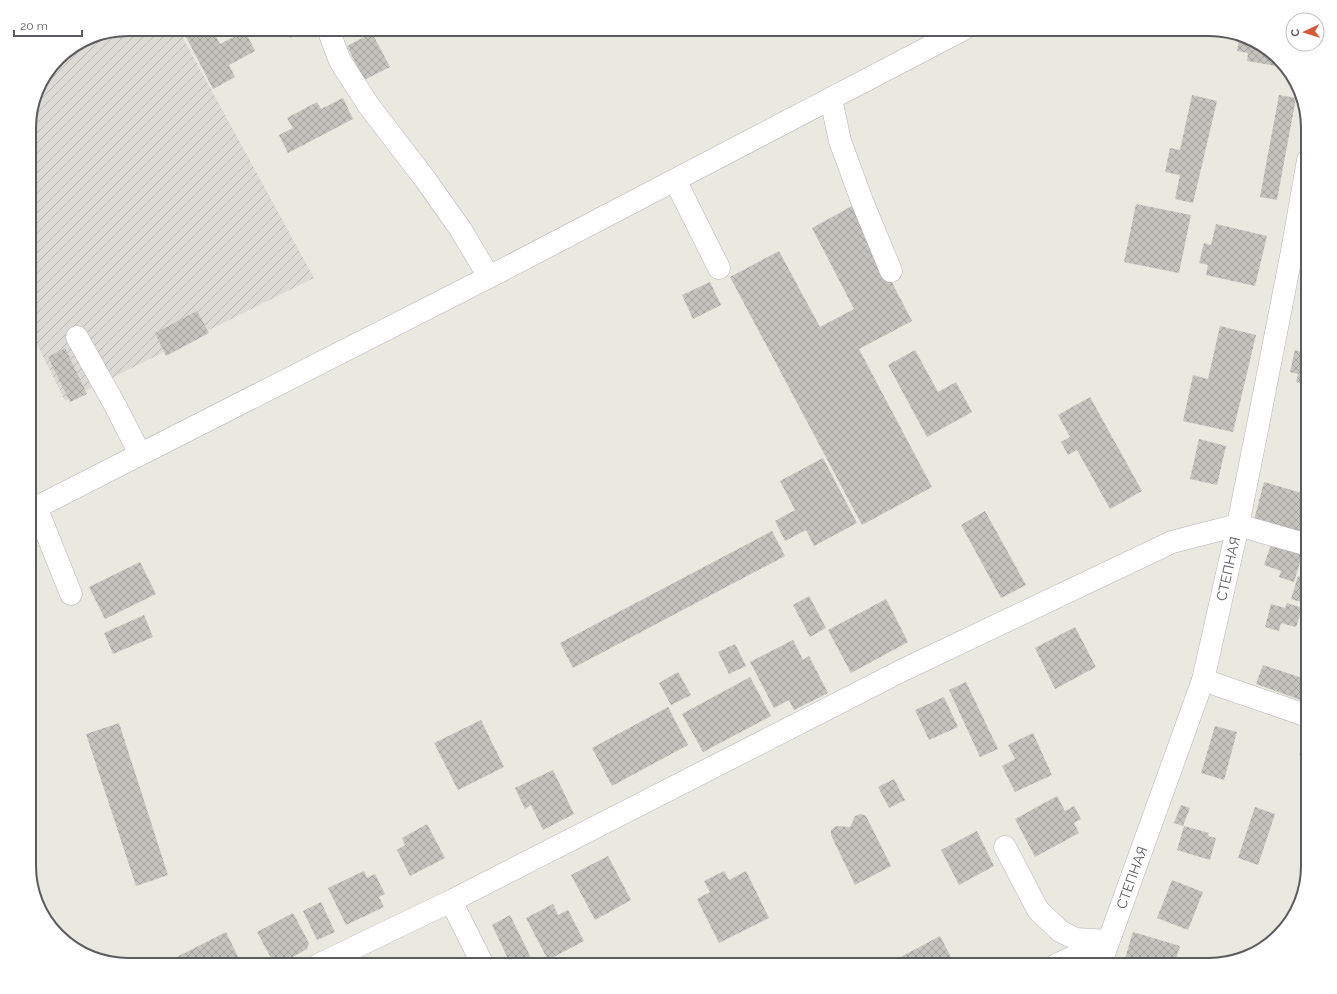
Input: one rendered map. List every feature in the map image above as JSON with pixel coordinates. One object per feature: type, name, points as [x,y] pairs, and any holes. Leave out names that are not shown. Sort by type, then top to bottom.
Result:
[{"type":"street","points":[[331,36],[340,61],[369,106],[425,179],[461,230],[489,277]]},
{"type":"street","points":[[36,507],[489,277],[951,36]]},
{"type":"street","points":[[831,99],[840,141],[862,201],[891,271]]},
{"type":"street","points":[[675,180],[719,268]]},
{"type":"street","name":"СТЕПНАЯ","points":[[1102,958],[1184,736],[1203,680],[1300,254],[1301,242]]},
{"type":"street","points":[[77,338],[116,407],[140,454]]},
{"type":"street","points":[[36,516],[71,594]]},
{"type":"street","points":[[333,958],[451,901],[910,667],[1172,542],[1238,526],[1301,544]]},
{"type":"street","points":[[1203,680],[1301,714]]},
{"type":"street","points":[[1005,847],[1038,910],[1060,931],[1076,939],[1108,941]]},
{"type":"street","points":[[451,901],[480,958]]},
{"type":"street","points":[[1071,958],[1108,941]]},
{"type":"shaded area","points":[[122,36],[182,36],[314,278],[65,401],[36,342],[36,122],[39,104],[46,87],[55,72],[67,59],[82,48],[99,41]]},
{"type":"building","points":[[186,36],[216,36],[220,44],[235,36],[248,36],[255,51],[229,65],[235,77],[213,89]]},
{"type":"building","points":[[366,36],[374,36],[390,67],[364,80],[347,46]]},
{"type":"building","points":[[1239,41],[1265,55],[1276,66],[1247,61],[1248,53],[1237,51]]},
{"type":"building","points":[[1192,95],[1217,101],[1193,203],[1175,199],[1180,175],[1165,172],[1170,148],[1180,150]]},
{"type":"building","points":[[1279,95],[1296,98],[1277,200],[1260,197]]},
{"type":"building","points":[[343,98],[353,119],[288,153],[279,135],[293,128],[287,118],[317,102],[321,109]]},
{"type":"building","points":[[1136,204],[1191,215],[1179,273],[1124,262]]},
{"type":"building","points":[[852,206],[912,321],[859,349],[932,487],[862,525],[730,277],[779,251],[820,327],[854,309],[812,228]]},
{"type":"building","points":[[1216,224],[1267,236],[1255,286],[1206,275],[1208,265],[1199,263],[1204,243],[1211,245]]},
{"type":"building","points":[[710,282],[721,305],[693,319],[682,295]]},
{"type":"building","points":[[197,311],[209,333],[166,356],[155,333]]},
{"type":"building","points":[[1220,326],[1256,335],[1233,432],[1183,421],[1193,375],[1208,379]]},
{"type":"building","points":[[65,348],[87,394],[70,402],[48,357]]},
{"type":"building","points":[[915,350],[938,392],[956,382],[972,412],[927,437],[888,365]]},
{"type":"building","points":[[1295,350],[1301,352],[1301,383],[1296,382],[1298,374],[1290,372]]},
{"type":"building","points":[[1090,397],[1142,491],[1110,509],[1077,450],[1068,455],[1061,442],[1070,437],[1058,415]]},
{"type":"building","points":[[1199,439],[1226,446],[1217,485],[1190,479]]},
{"type":"building","points":[[823,458],[857,523],[814,546],[806,530],[785,541],[775,521],[795,510],[780,481]]},
{"type":"building","points":[[1264,482],[1301,493],[1301,537],[1253,524]]},
{"type":"building","points":[[985,511],[1026,585],[1001,598],[961,525]]},
{"type":"building","points":[[772,531],[785,556],[573,668],[560,643]]},
{"type":"building","points":[[1272,542],[1301,551],[1301,559],[1294,582],[1279,577],[1281,571],[1264,565]]},
{"type":"building","points":[[140,562],[156,594],[105,619],[89,587]]},
{"type":"building","points":[[1298,576],[1301,577],[1301,602],[1291,599]]},
{"type":"building","points":[[809,596],[826,628],[810,637],[793,605]]},
{"type":"building","points":[[886,599],[908,642],[851,673],[828,630]]},
{"type":"building","points":[[1287,603],[1301,608],[1296,627],[1281,623],[1279,631],[1265,627],[1271,604],[1285,608]]},
{"type":"building","points":[[144,615],[153,637],[113,654],[104,633]]},
{"type":"building","points":[[1075,627],[1096,667],[1055,689],[1035,648]]},
{"type":"building","points":[[793,640],[803,660],[809,656],[828,693],[794,710],[789,700],[774,708],[750,662]]},
{"type":"building","points":[[735,644],[746,666],[729,674],[718,652]]},
{"type":"building","points":[[1263,665],[1301,678],[1301,700],[1256,684]]},
{"type":"building","points":[[678,672],[691,695],[671,705],[659,683]]},
{"type":"building","points":[[750,677],[771,716],[703,752],[682,714]]},
{"type":"building","points":[[966,682],[998,749],[980,757],[949,690]]},
{"type":"building","points":[[944,697],[958,727],[929,740],[915,710]]},
{"type":"building","points":[[668,707],[688,745],[612,786],[592,748]]},
{"type":"building","points":[[481,720],[504,767],[458,790],[434,743]]},
{"type":"building","points":[[119,723],[168,875],[136,886],[86,734]]},
{"type":"building","points":[[1215,726],[1237,732],[1224,780],[1201,773]]},
{"type":"building","points":[[1033,733],[1052,775],[1015,792],[1002,766],[1015,759],[1008,745]]},
{"type":"building","points":[[553,770],[574,814],[543,830],[531,805],[525,809],[515,788]]},
{"type":"building","points":[[894,779],[905,800],[889,808],[878,787]]},
{"type":"building","points":[[1057,796],[1065,811],[1074,806],[1081,819],[1074,823],[1079,833],[1035,857],[1015,819]]},
{"type":"building","points":[[1181,805],[1190,808],[1183,826],[1174,823]]},
{"type":"building","points":[[1255,807],[1275,814],[1258,865],[1238,858]]},
{"type":"building","points":[[861,814],[866,816],[891,866],[855,885],[831,835],[831,830],[836,826],[850,827],[855,816]]},
{"type":"building","points":[[427,824],[445,858],[410,876],[397,850],[405,845],[402,838]]},
{"type":"building","points":[[1184,826],[1209,833],[1208,836],[1216,838],[1210,860],[1177,850]]},
{"type":"building","points":[[977,831],[994,866],[959,885],[941,850]]},
{"type":"building","points":[[608,856],[631,900],[595,920],[571,875]]},
{"type":"building","points":[[364,871],[367,878],[375,874],[385,894],[379,897],[384,907],[346,925],[328,888]]},
{"type":"building","points":[[724,871],[729,880],[746,871],[769,918],[719,943],[697,899],[710,892],[704,881]]},
{"type":"building","points":[[1172,880],[1203,892],[1188,930],[1157,918]]},
{"type":"building","points":[[321,902],[335,932],[317,940],[303,911]]},
{"type":"building","points":[[553,904],[558,915],[568,910],[584,941],[552,958],[547,958],[526,918]]},
{"type":"building","points":[[293,913],[309,943],[307,949],[291,958],[271,958],[257,932]]},
{"type":"building","points":[[510,915],[531,958],[508,958],[492,925]]},
{"type":"building","points":[[226,932],[239,958],[175,958]]},
{"type":"building","points":[[1133,932],[1180,946],[1176,958],[1125,958]]},
{"type":"building","points":[[940,936],[951,958],[899,958]]}]
